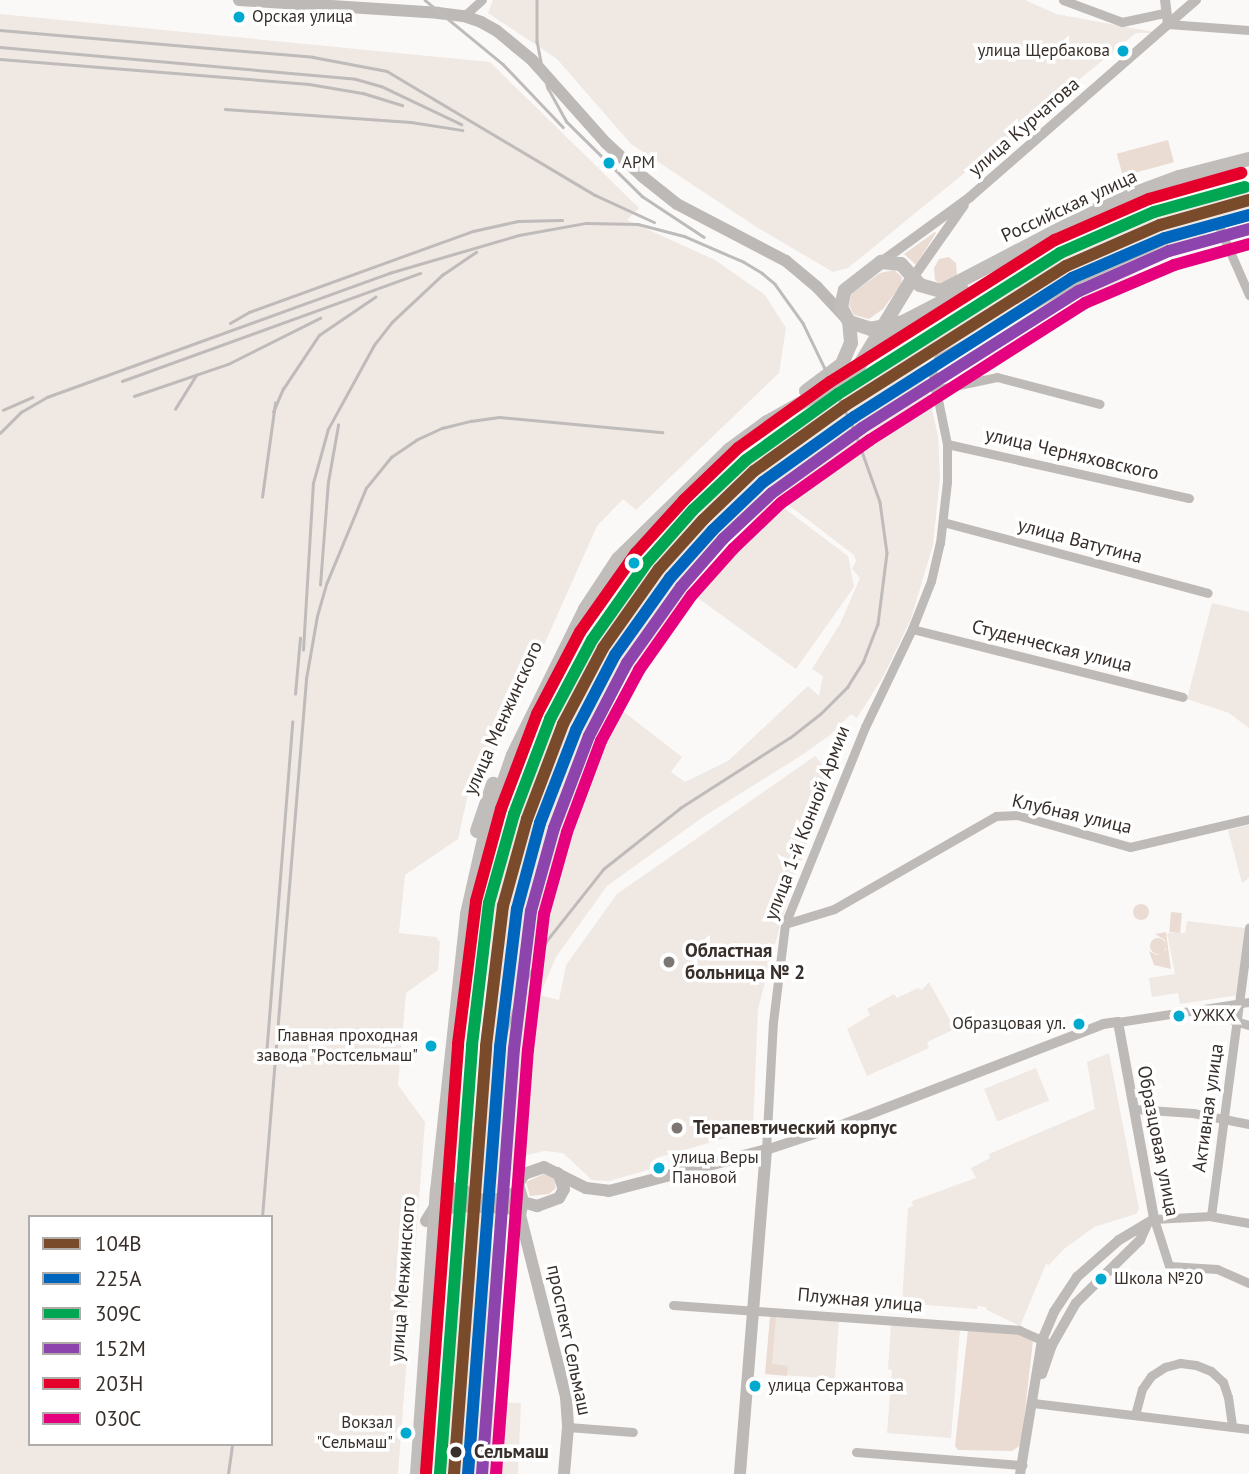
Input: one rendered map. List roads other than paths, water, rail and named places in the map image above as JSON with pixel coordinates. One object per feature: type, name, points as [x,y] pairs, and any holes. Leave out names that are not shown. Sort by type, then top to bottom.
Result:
[{"type":"main road","points":[[239,0],[464,16],[489,26],[513,42],[543,71],[606,143],[677,204],[786,261],[858,327],[871,329],[903,322],[963,291]]},
{"type":"main road","name":"Российская улица","points":[[912,279],[930,290],[951,289],[1038,238],[1111,202],[1179,177],[1249,159]]},
{"type":"main road","name":"Российская улица","points":[[963,291],[1041,244],[1114,208],[1181,184],[1249,166]]},
{"type":"main road","points":[[817,287],[832,290],[852,283],[881,262],[901,264],[912,279],[869,353]]},
{"type":"main road","points":[[823,386],[848,355],[851,343],[841,298],[852,283]]},
{"type":"main road","points":[[823,386],[846,378],[869,353],[963,291]]},
{"type":"main road","name":"улица Менжинского","points":[[417,1474],[442,1206],[437,1166],[459,913],[485,802],[529,700],[581,600],[621,547],[716,453],[764,418],[823,386]]},
{"type":"main road","points":[[518,1200],[524,1174],[536,1168],[549,1167],[586,1188],[609,1191],[766,1150]]},
{"type":"main road","name":"улица 1-й Конной Армии","points":[[740,1474],[766,1150]]},
{"type":"main road","points":[[437,1166],[457,1191],[503,1192],[537,1206],[559,1198],[564,1189],[558,1172]]},
{"type":"main road","points":[[437,1166],[444,1188],[442,1206]]},
{"type":"main road","name":"улица Менжинского","points":[[408,1474],[442,1206],[437,1166]]},
{"type":"main road","points":[[442,1206],[503,1199],[518,1200]]},
{"type":"main road","points":[[442,1206],[518,1200]]},
{"type":"main road","name":"проспект Сельмаш","points":[[518,1200],[566,1397],[568,1427],[564,1474]]},
{"type":"street","points":[[464,16],[482,0]]},
{"type":"street","points":[[1063,0],[1122,22],[1166,19],[1249,30]]},
{"type":"street","points":[[1165,0],[1166,19]]},
{"type":"street","name":"улица Курчатова","points":[[881,262],[970,197],[1166,19],[1196,0]]},
{"type":"street","name":"улица Курчатова","points":[[912,279],[970,197]]},
{"type":"street","points":[[1249,213],[1217,222],[1249,294]]},
{"type":"street","name":"улица 1-й Конной Армии","points":[[766,1150],[773,1022],[785,924],[865,727],[912,629],[931,581],[943,522],[947,444],[932,370],[937,359],[1079,279],[1167,239],[1217,222]]},
{"type":"street","points":[[935,390],[997,377],[1100,404]]},
{"type":"street","name":"улица Черняховского","points":[[947,444],[1189,498]]},
{"type":"street","name":"улица Ватутина","points":[[943,522],[1208,593]]},
{"type":"street","name":"Студенческая улица","points":[[912,629],[1183,697]]},
{"type":"street","name":"Клубная улица","points":[[785,924],[834,909],[996,816],[1017,816],[1130,847],[1249,819]]},
{"type":"street","name":"Активная улица","points":[[1211,1216],[1237,1021],[1244,1003],[1249,928]]},
{"type":"street","points":[[766,1150],[847,1123],[1103,1024],[1244,1003]]},
{"type":"street","points":[[1200,1011],[1249,1025]]},
{"type":"street","name":"Образцовая улица","points":[[1118,1022],[1150,1222],[1169,1266],[1217,1269],[1249,1283]]},
{"type":"street","points":[[1134,1109],[1168,1110],[1249,1124]]},
{"type":"street","points":[[856,1452],[1021,1470],[1054,1312],[1073,1282],[1119,1240],[1150,1222],[1211,1216],[1249,1223]]},
{"type":"street","points":[[1047,1343],[1085,1293],[1140,1240],[1150,1222]]},
{"type":"street","points":[[1073,1282],[1085,1293]]},
{"type":"street","name":"Плужная улица","points":[[673,1305],[1019,1330],[1047,1343]]},
{"type":"street","points":[[1135,1415],[1142,1389],[1151,1376],[1165,1367],[1180,1363],[1211,1371],[1223,1382],[1228,1397],[1231,1427]]},
{"type":"street","points":[[1033,1403],[1249,1429]]},
{"type":"street","points":[[568,1427],[633,1432]]},
{"type":"railway","points":[[425,0],[503,64],[563,127]]},
{"type":"railway","points":[[537,0],[537,41],[543,71],[548,88],[566,121],[642,196],[704,237]]},
{"type":"railway","points":[[0,30],[313,57],[387,71],[595,195],[654,222]]},
{"type":"railway","points":[[0,47],[356,79],[381,86],[461,124]]},
{"type":"railway","points":[[0,59],[309,84],[363,93],[402,105]]},
{"type":"railway","points":[[225,109],[411,122],[462,130]]},
{"type":"railway","points":[[230,323],[249,312],[473,231],[518,221],[562,220]]},
{"type":"railway","points":[[0,433],[21,412],[47,397],[389,273],[519,235],[586,223],[638,224],[684,236],[744,262],[762,273],[775,284],[803,323],[854,429],[880,502],[887,553],[878,624],[864,661],[848,687],[821,714],[790,738],[681,808],[604,869],[547,941],[517,1000],[499,1055],[496,1075],[468,1474]]},
{"type":"railway","points":[[303,650],[313,483],[328,429],[374,345],[392,322],[442,275],[476,252]]},
{"type":"railway","points":[[122,381],[420,273]]},
{"type":"railway","points":[[273,412],[283,389],[319,335],[375,297]]},
{"type":"railway","points":[[134,396],[228,364],[320,318]]},
{"type":"railway","points":[[175,409],[196,375]]},
{"type":"railway","points":[[3,410],[32,397]]},
{"type":"railway","points":[[262,497],[275,403]]},
{"type":"railway","points":[[262,1215],[306,679],[317,616],[327,582],[366,488],[391,457],[416,440],[442,428],[471,421],[499,417],[662,432]]},
{"type":"railway","points":[[320,585],[328,482],[338,425]]},
{"type":"railway","points":[[295,694],[300,638]]},
{"type":"railway","points":[[266,1056],[292,722]]},
{"type":"railway","points":[[228,1474],[232,1446]]},
{"type":"place","name":"Орская улица","points":[[239,17]]},
{"type":"place","name":"улица Щербакова","points":[[1123,51]]},
{"type":"place","name":"АРМ","points":[[609,163]]},
{"type":"place","name":"Областная больница № 2","points":[[669,962]]},
{"type":"place","name":"УЖКХ","points":[[1179,1016]]},
{"type":"place","name":"Образцовая ул.","points":[[1079,1024]]},
{"type":"place","name":"Главная проходная завода \"Ростсельмаш\"","points":[[431,1046]]},
{"type":"place","name":"Терапевтический корпус","points":[[677,1128]]},
{"type":"place","name":"улица Веры Пановой","points":[[659,1168]]},
{"type":"place","name":"Школа №20","points":[[1101,1279]]},
{"type":"place","name":"улица Сержантова","points":[[755,1386]]},
{"type":"place","name":"Вокзал \"Сельмаш\"","points":[[406,1433]]},
{"type":"place","name":"Сельмаш","points":[[456,1452]]}]
